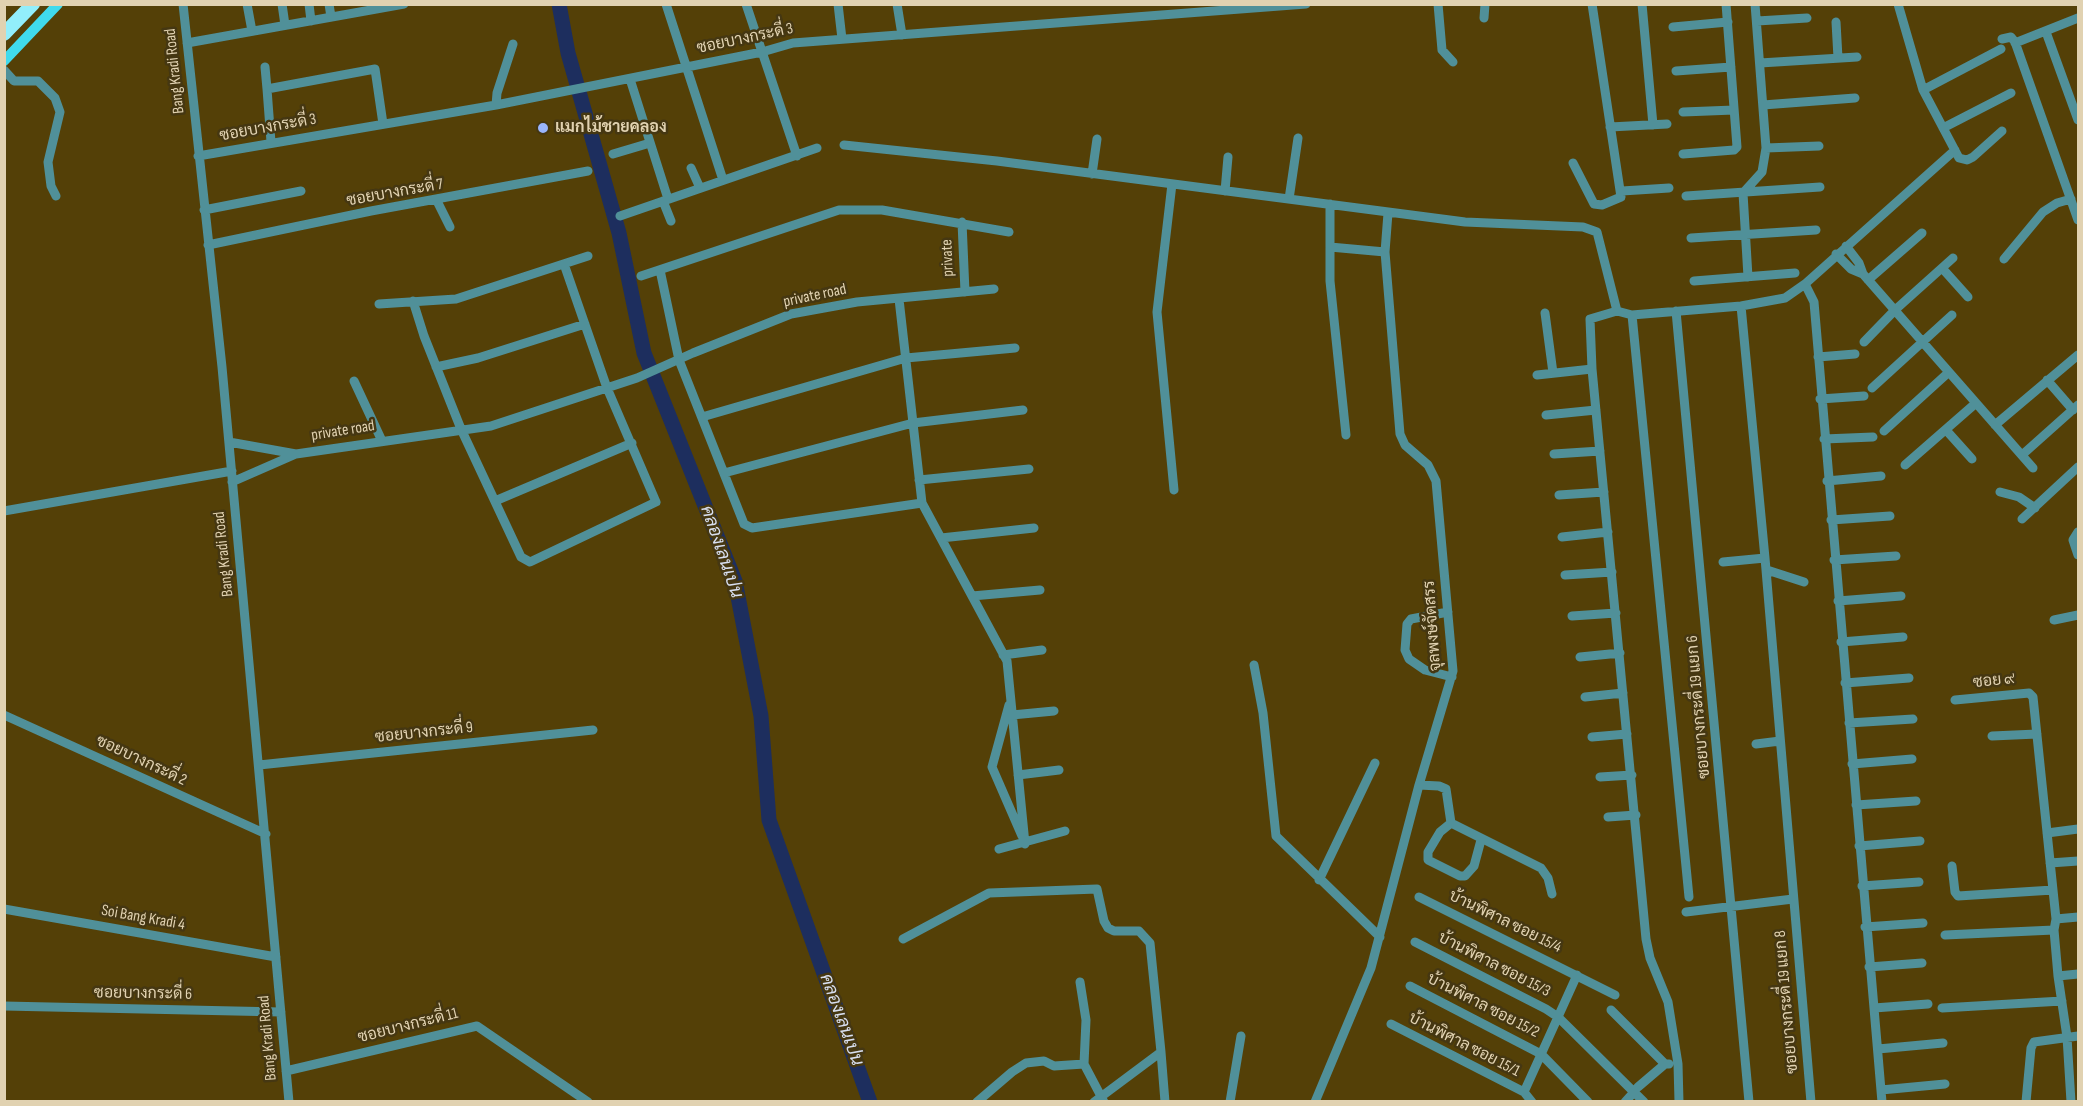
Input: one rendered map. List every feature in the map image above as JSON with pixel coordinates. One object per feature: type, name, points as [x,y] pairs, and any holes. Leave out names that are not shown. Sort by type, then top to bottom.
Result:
[{"type":"highway","points":[[4,28],[27,4]]},
{"type":"highway","points":[[4,34],[33,4]]},
{"type":"main road","points":[[4,61],[58,4]]},
{"type":"street","name":"Bang Kradi Road","points":[[183,4],[232,471],[289,1101]]},
{"type":"street","points":[[247,4],[252,31]]},
{"type":"street","points":[[282,4],[285,25]]},
{"type":"street","points":[[309,4],[311,21]]},
{"type":"street","points":[[329,4],[331,17]]},
{"type":"street","points":[[187,42],[404,4]]},
{"type":"street","points":[[666,4],[723,180]]},
{"type":"street","points":[[746,4],[796,156]]},
{"type":"street","points":[[838,4],[842,39]]},
{"type":"street","points":[[897,4],[902,35]]},
{"type":"street","name":"ซอยบางกระดี่ 3","points":[[198,156],[496,105],[762,52],[793,43],[1211,8],[1305,4]]},
{"type":"street","points":[[1438,4],[1442,50],[1453,62]]},
{"type":"street","points":[[1484,18],[1485,4]]},
{"type":"street","points":[[1573,163],[1594,204],[1602,205],[1618,198],[1622,191],[1592,4]]},
{"type":"street","points":[[1642,4],[1653,125]]},
{"type":"street","points":[[1683,154],[1737,148],[1726,4]]},
{"type":"street","points":[[1748,277],[1743,194],[1762,172],[1766,148],[1755,4]]},
{"type":"street","points":[[1898,4],[1923,90],[1959,158],[1967,160],[2002,131]]},
{"type":"street","points":[[1756,21],[1807,18]]},
{"type":"street","points":[[2015,44],[2079,18]]},
{"type":"street","points":[[1673,27],[1728,22]]},
{"type":"street","points":[[1836,22],[1838,58]]},
{"type":"street","points":[[2046,32],[2079,120]]},
{"type":"street","points":[[1923,90],[2011,37],[2079,220]]},
{"type":"street","points":[[496,105],[497,93],[513,44]]},
{"type":"street","points":[[1760,63],[1857,57]]},
{"type":"street","points":[[265,67],[271,142]]},
{"type":"street","points":[[1676,71],[1731,67]]},
{"type":"street","points":[[267,89],[380,68],[383,124]]},
{"type":"street","points":[[4,70],[14,81],[38,81],[55,98],[60,112],[48,162],[51,186],[56,196]]},
{"type":"street","points":[[630,79],[650,143],[670,221]]},
{"type":"street","points":[[1943,128],[2011,93]]},
{"type":"street","points":[[1763,105],[1855,98]]},
{"type":"street","points":[[1683,112],[1734,110]]},
{"type":"street","points":[[1610,127],[1668,124]]},
{"type":"street","points":[[1289,199],[1298,138]]},
{"type":"street","points":[[1092,174],[1097,139]]},
{"type":"street","points":[[613,154],[650,143]]},
{"type":"street","points":[[843,145],[997,160],[1465,222],[1589,228],[1597,232],[1617,311]]},
{"type":"street","points":[[1766,148],[1819,146]]},
{"type":"street","points":[[620,216],[818,148]]},
{"type":"street","points":[[1679,1101],[1678,1064],[1666,993],[1648,951],[1592,369],[1590,319],[1617,311],[1632,315],[1740,306],[1785,298],[1805,284],[1955,150]]},
{"type":"street","points":[[1225,191],[1228,157]]},
{"type":"street","points":[[691,168],[700,188]]},
{"type":"street","name":"ซอยบางกระดี่ 7","points":[[208,245],[371,211],[436,201],[588,171]]},
{"type":"street","points":[[1172,184],[1157,312],[1174,490]]},
{"type":"street","points":[[1686,196],[1743,194],[1820,187]]},
{"type":"street","points":[[1622,191],[1669,188]]},
{"type":"street","points":[[204,210],[300,191]]},
{"type":"street","points":[[2004,259],[2043,212],[2057,203],[2071,200]]},
{"type":"street","points":[[436,201],[450,227]]},
{"type":"street","points":[[1330,204],[1330,280],[1347,435]]},
{"type":"street","points":[[641,276],[839,210],[882,210],[1010,232]]},
{"type":"street","name":"จุลพงษ์จัดสรร","points":[[1316,1101],[1371,968],[1419,785],[1452,677],[1448,612],[1433,471],[1405,445],[1400,434],[1385,252],[1388,213]]},
{"type":"street","name":"private","points":[[962,222],[965,292]]},
{"type":"street","points":[[1691,238],[1816,230]]},
{"type":"street","points":[[1866,277],[1922,233]]},
{"type":"street","points":[[1846,246],[1866,277],[2032,468]]},
{"type":"street","points":[[1330,247],[1385,252]]},
{"type":"street","points":[[1836,254],[1851,268],[1866,277]]},
{"type":"street","points":[[379,304],[456,298],[588,256]]},
{"type":"street","points":[[1864,342],[1894,310],[1953,258]]},
{"type":"street","points":[[413,301],[461,429],[521,557],[530,562],[655,504],[657,499],[607,388],[564,264]]},
{"type":"street","points":[[1942,268],[1968,297]]},
{"type":"street","points":[[660,270],[679,360],[744,524],[752,528],[922,503]]},
{"type":"street","points":[[1694,281],[1795,273]]},
{"type":"street","points":[[1805,284],[1814,303],[1820,399],[1882,1101]]},
{"type":"street","name":"private road","points":[[296,454],[491,426],[654,372],[791,314],[823,307],[994,289]]},
{"type":"street","points":[[899,298],[922,503],[1004,655],[1011,699],[1025,839]]},
{"type":"street","points":[[1686,912],[1792,899],[1766,558],[1740,306]]},
{"type":"street","name":"ซอยบางกระดี่ 19 แยก 6","points":[[1676,311],[1749,1101]]},
{"type":"street","points":[[1545,313],[1553,373]]},
{"type":"street","points":[[1632,315],[1689,897]]},
{"type":"street","points":[[1872,388],[1952,315]]},
{"type":"street","points":[[436,366],[478,358],[585,324]]},
{"type":"street","points":[[702,417],[906,358],[1015,348]]},
{"type":"street","points":[[1818,357],[1854,354]]},
{"type":"street","points":[[1995,424],[2079,354]]},
{"type":"street","points":[[1537,375],[1592,369]]},
{"type":"street","points":[[1884,431],[1949,372]]},
{"type":"street","points":[[2022,455],[2076,408],[2047,380]]},
{"type":"street","points":[[354,381],[382,441]]},
{"type":"street","points":[[1820,399],[1864,396]]},
{"type":"street","points":[[1905,465],[1976,403]]},
{"type":"street","points":[[724,473],[913,423],[1023,410]]},
{"type":"street","points":[[1546,415],[1596,410]]},
{"type":"street","points":[[1946,430],[1972,459]]},
{"type":"street","points":[[1824,439],[1873,436]]},
{"type":"street","points":[[229,442],[296,454]]},
{"type":"street","points":[[495,501],[632,443]]},
{"type":"street","points":[[257,448],[259,469]]},
{"type":"street","points":[[1554,454],[1600,451]]},
{"type":"street","points":[[232,482],[296,454]]},
{"type":"street","points":[[2022,519],[2079,467]]},
{"type":"street","points":[[919,480],[1029,469]]},
{"type":"street","points":[[4,511],[232,471]]},
{"type":"street","points":[[1827,481],[1881,476]]},
{"type":"street","points":[[1559,495],[1604,492]]},
{"type":"street","points":[[2000,492],[2019,497],[2035,508]]},
{"type":"street","points":[[1831,520],[1890,516]]},
{"type":"street","points":[[941,538],[1034,528]]},
{"type":"street","points":[[1562,537],[1608,532]]},
{"type":"street","points":[[2079,532],[2073,540],[2079,555]]},
{"type":"street","points":[[1834,560],[1896,556]]},
{"type":"street","points":[[1723,562],[1766,558]]},
{"type":"street","points":[[1767,570],[1804,582]]},
{"type":"street","points":[[1565,575],[1612,572]]},
{"type":"street","points":[[972,596],[1040,590]]},
{"type":"street","points":[[1838,601],[1901,596]]},
{"type":"street","points":[[1448,612],[1420,615],[1411,619],[1407,624],[1405,650],[1409,659],[1425,670],[1452,677]]},
{"type":"street","points":[[1572,616],[1616,613]]},
{"type":"street","points":[[2054,620],[2079,615]]},
{"type":"street","points":[[1841,642],[1903,637]]},
{"type":"street","points":[[1004,655],[1042,650]]},
{"type":"street","points":[[1580,657],[1620,653]]},
{"type":"street","points":[[1254,665],[1263,713],[1275,833],[1278,839],[1319,880],[1380,937]]},
{"type":"street","points":[[1845,683],[1909,678]]},
{"type":"street","points":[[1585,697],[1623,693]]},
{"type":"street","name":"ซอย ๙","points":[[1955,700],[2031,694],[2037,734]]},
{"type":"street","points":[[1011,699],[992,767],[1025,839]]},
{"type":"street","points":[[1012,715],[1054,711]]},
{"type":"street","name":"ซอยบางกระดี่ 2","points":[[4,715],[266,834]]},
{"type":"street","points":[[1848,723],[1912,719]]},
{"type":"street","name":"ซอยบางกระดี่ 9","points":[[259,765],[593,730]]},
{"type":"street","points":[[1592,737],[1627,734]]},
{"type":"street","points":[[1992,736],[2037,734],[2056,919],[2054,930],[2058,976],[2067,1037],[2071,1101]]},
{"type":"street","points":[[1756,744],[1780,741]]},
{"type":"street","points":[[1852,764],[1912,759]]},
{"type":"street","points":[[1319,880],[1375,763]]},
{"type":"street","points":[[1018,775],[1059,770]]},
{"type":"street","points":[[1600,777],[1632,775]]},
{"type":"street","points":[[1419,785],[1439,786],[1446,789],[1451,823]]},
{"type":"street","points":[[1856,805],[1916,801]]},
{"type":"street","points":[[1608,817],[1636,815]]},
{"type":"street","points":[[1451,823],[1544,870],[1552,894]]},
{"type":"street","points":[[1451,823],[1440,832],[1428,852],[1428,860],[1460,876],[1465,876],[1474,866],[1481,840]]},
{"type":"street","points":[[2047,833],[2079,829]]},
{"type":"street","points":[[999,849],[1025,839]]},
{"type":"street","points":[[1859,846],[1920,841]]},
{"type":"street","points":[[2050,863],[2079,861]]},
{"type":"street","points":[[1953,866],[1955,892],[1959,896],[2053,890]]},
{"type":"street","points":[[1862,886],[1919,882]]},
{"type":"street","points":[[903,939],[989,893],[1097,889],[1104,921],[1108,928],[1114,931],[1139,931],[1150,943],[1165,1101]]},
{"type":"street","name":"บ้านพิศาล ซอย 15/4","points":[[1419,897],[1615,995]]},
{"type":"street","name":"ซอยบางกระดี่ 19 แยก 8","points":[[1792,899],[1811,1101]]},
{"type":"street","name":"Soi Bang Kradi 4","points":[[4,909],[276,957]]},
{"type":"street","points":[[2056,919],[2079,917]]},
{"type":"street","points":[[1865,927],[1923,923]]},
{"type":"street","points":[[1945,935],[2054,930]]},
{"type":"street","name":"บ้านพิศาล ซอย 15/3","points":[[1414,942],[1558,1017],[1637,1089],[1644,1101]]},
{"type":"street","points":[[1869,967],[1922,963]]},
{"type":"street","points":[[2058,976],[2079,974]]},
{"type":"street","points":[[1532,1101],[1524,1092],[1577,975]]},
{"type":"street","points":[[1080,982],[1086,1020],[1084,1064],[1100,1099],[1161,1052]]},
{"type":"street","name":"บ้านพิศาล ซอย 15/2","points":[[1410,986],[1542,1054],[1588,1101]]},
{"type":"street","points":[[1942,1008],[2062,1001]]},
{"type":"street","points":[[1874,1008],[1928,1004]]},
{"type":"street","name":"ซอยบางกระดี่ 6","points":[[4,1006],[281,1012]]},
{"type":"street","points":[[1611,1010],[1665,1064]]},
{"type":"street","name":"บ้านพิศาล ซอย 15/1","points":[[1391,1024],[1524,1092]]},
{"type":"street","name":"ซอยบางกระดี่ 11","points":[[286,1071],[477,1026],[588,1101]]},
{"type":"street","points":[[1230,1101],[1241,1036]]},
{"type":"street","points":[[2026,1101],[2031,1048],[2034,1042],[2079,1036]]},
{"type":"street","points":[[1878,1049],[1943,1043]]},
{"type":"street","points":[[977,1101],[1026,1063],[1044,1060],[1054,1066],[1084,1064]]},
{"type":"street","points":[[1624,1101],[1665,1064],[1678,1064]]},
{"type":"street","points":[[1881,1090],[1945,1084]]},
{"type":"waterway","name":"คลองเลนเปน","points":[[559,4],[568,53],[619,233],[644,353],[735,581],[761,716],[769,820],[870,1102]]},
{"type":"place","name":"แมกไม้ชายคลอง","points":[[543,128]]}]
